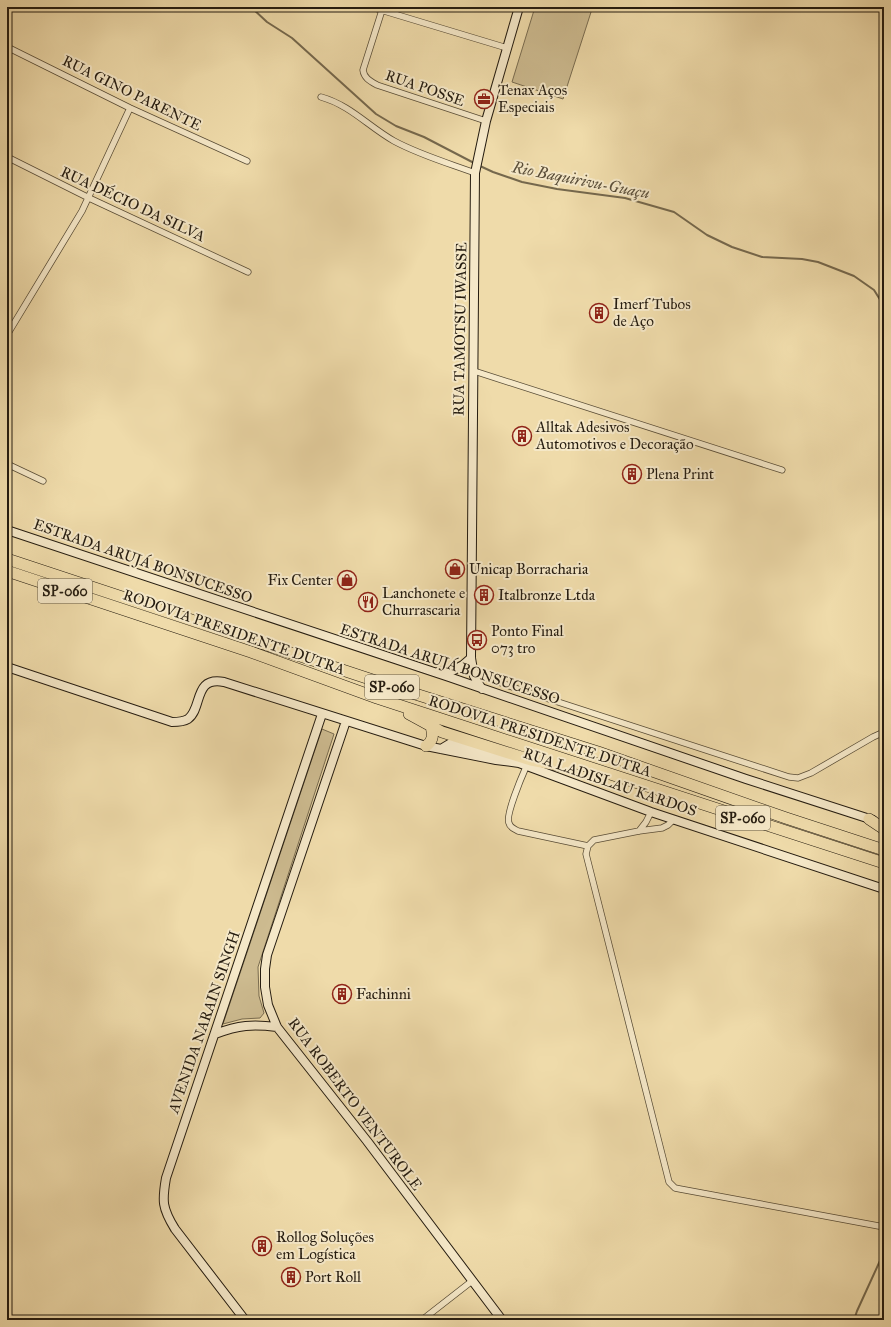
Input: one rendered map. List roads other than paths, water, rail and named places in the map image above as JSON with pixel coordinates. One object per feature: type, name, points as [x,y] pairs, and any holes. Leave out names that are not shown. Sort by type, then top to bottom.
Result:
[{"type":"highway","name":"RODOVIA PRESIDENTE DUTRA","points":[[7,559],[408,692],[598,752],[786,818],[884,850]]},
{"type":"highway","name":"RODOVIA PRESIDENTE DUTRA","points":[[7,571],[251,652],[377,698],[884,863]]},
{"type":"highway","points":[[377,698],[389,706],[405,712],[442,732],[531,760],[602,772]]},
{"type":"highway","points":[[426,746],[432,740],[433,736],[431,726]]},
{"type":"highway","points":[[522,765],[547,763]]},
{"type":"highway","points":[[869,819],[884,829]]},
{"type":"street","points":[[371,7],[382,9],[507,48]]},
{"type":"street","name":"RUA TAMOTSU IWASSE","points":[[482,689],[474,676],[471,658],[475,172],[486,121],[519,7]]},
{"type":"street","name":"RUA POSSE","points":[[382,9],[363,70],[366,78],[377,84],[486,121]]},
{"type":"street","name":"RUA GINO PARENTE","points":[[7,46],[130,108],[247,161]]},
{"type":"street","points":[[321,97],[338,102],[393,141],[475,172]]},
{"type":"street","points":[[7,335],[82,211],[130,108]]},
{"type":"street","name":"RUA DÉCIO DA SILVA","points":[[7,157],[89,198],[248,272]]},
{"type":"street","points":[[474,371],[782,470]]},
{"type":"street","points":[[7,464],[43,481]]},
{"type":"street","name":"ESTRADA ARUJÁ BONSUCESSO","points":[[7,530],[884,824]]},
{"type":"street","points":[[435,673],[440,671],[452,671],[463,665],[471,658]]},
{"type":"street","points":[[7,667],[172,722],[187,720],[194,711],[198,697],[204,687],[212,682],[218,681],[426,746]]},
{"type":"street","points":[[473,670],[477,674],[516,688],[789,777],[798,778],[811,773],[884,732]]},
{"type":"street","name":"AVENIDA NARAIN SINGH","points":[[245,1320],[175,1229],[167,1216],[163,1197],[166,1178],[322,714]]},
{"type":"street","name":"RUA ROBERTO VENTUROLE","points":[[346,721],[267,955],[265,987],[268,1005],[277,1027],[502,1320]]},
{"type":"street","name":"RUA LADISLAU KARDOS","points":[[426,746],[440,748],[451,743],[497,755],[673,820],[884,889]]},
{"type":"street","points":[[522,765],[509,814],[508,822],[510,826],[518,831],[588,846]]},
{"type":"street","points":[[639,831],[651,812]]},
{"type":"street","points":[[673,820],[662,828],[597,839],[588,846],[587,858],[669,1182],[675,1188],[884,1227]]},
{"type":"street","points":[[215,1034],[245,1025],[277,1027]]},
{"type":"street","points":[[422,1320],[472,1281]]},
{"type":"waterway","name":"Rio Baquirivu-Guaçu","points":[[251,7],[267,22],[292,38],[376,114],[396,126],[424,137],[476,164]]},
{"type":"waterway","name":"Rio Baquirivu-Guaçu","points":[[480,166],[522,182],[557,189],[625,198],[674,212],[707,235],[732,247],[762,257],[802,259],[818,262],[854,276],[874,290],[884,306]]},
{"type":"waterway","points":[[854,1320],[884,1252]]},
{"type":"place","name":"Tenax Aços Especiais","points":[[484,99]]},
{"type":"place","name":"Imerf Tubos de Aço","points":[[599,313]]},
{"type":"place","name":"Alltak Adesivos Automotivos e Decoração","points":[[522,436]]},
{"type":"place","name":"Plena Print","points":[[632,474]]},
{"type":"place","name":"Unicap Borracharia","points":[[455,569]]},
{"type":"place","name":"Fix Center","points":[[347,580]]},
{"type":"place","name":"Italbronze Ltda","points":[[484,595]]},
{"type":"place","name":"Lanchonete e Churrascaria","points":[[368,602]]},
{"type":"place","name":"Ponto Final 073 tro","points":[[477,640]]},
{"type":"place","name":"Fachinni","points":[[342,994]]},
{"type":"place","name":"Rollog Soluções em Logística","points":[[262,1246]]},
{"type":"place","name":"Port Roll","points":[[291,1277]]}]
